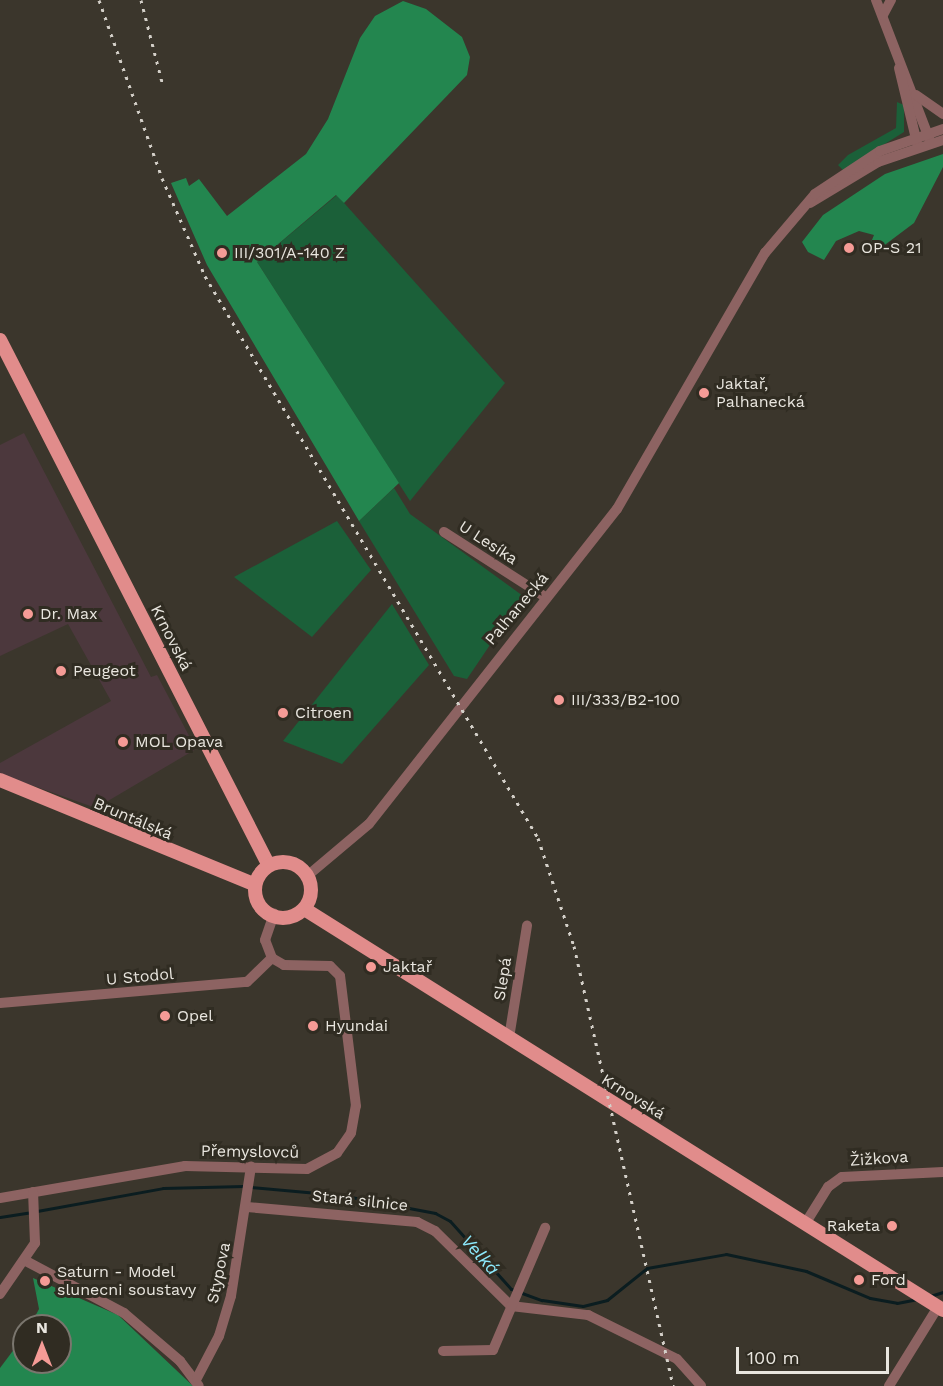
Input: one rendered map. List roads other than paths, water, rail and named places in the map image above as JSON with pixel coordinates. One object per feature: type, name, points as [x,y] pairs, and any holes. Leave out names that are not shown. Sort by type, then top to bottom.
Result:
[{"type":"main road","name":"Krnovská","points":[[0,340],[268,864]]},
{"type":"main road","name":"Bruntálská","points":[[0,780],[254,884]]},
{"type":"main road","points":[[282,862],[306,877],[313,896],[306,910],[290,918],[274,914],[258,901],[254,884],[268,864],[282,862]]},
{"type":"main road","name":"Krnovská","points":[[306,910],[940,1308]]},
{"type":"street","points":[[876,0],[883,15],[899,68],[917,142]]},
{"type":"street","points":[[883,15],[891,0]]},
{"type":"street","points":[[899,68],[911,90],[929,138]]},
{"type":"street","points":[[911,90],[943,114]]},
{"type":"street","points":[[929,138],[943,129]]},
{"type":"street","points":[[929,138],[943,140]]},
{"type":"street","name":"Palhanecká","points":[[306,877],[369,824],[617,509],[721,337],[765,253],[827,182],[853,165],[929,138]]},
{"type":"street","name":"U Lesíka","points":[[444,532],[547,598]]},
{"type":"street","points":[[272,958],[265,940],[274,914]]},
{"type":"street","name":"Slepá","points":[[509,1038],[527,925]]},
{"type":"street","name":"U Stodol","points":[[0,1003],[247,982],[272,958]]},
{"type":"street","name":"Přemyslovců","points":[[0,1198],[34,1197],[185,1166],[251,1172],[301,1169],[322,1164],[345,1143],[356,1111],[339,975],[327,966],[284,964],[272,958]]},
{"type":"street","name":"Stypova","points":[[198,1382],[219,1336],[248,1202],[251,1172]]},
{"type":"street","name":"Žižkova","points":[[805,1224],[828,1187],[842,1177],[943,1172]]},
{"type":"street","points":[[0,1294],[35,1243],[37,1219],[34,1197]]},
{"type":"street","name":"Stará silnice","points":[[248,1202],[417,1222],[435,1231],[514,1298]]},
{"type":"street","points":[[443,1351],[493,1350],[545,1228]]},
{"type":"street","points":[[24,1260],[124,1313],[198,1382]]},
{"type":"street","points":[[514,1298],[588,1315],[677,1359],[701,1386]]},
{"type":"street","points":[[889,1386],[940,1308]]},
{"type":"waterway","name":"Velká","points":[[37,1211],[163,1188],[244,1186]]},
{"type":"waterway","name":"Velká","points":[[251,1187],[340,1195],[435,1213],[450,1221],[511,1289],[542,1300],[583,1306],[607,1300],[647,1268],[726,1254],[806,1271],[870,1298],[897,1303],[918,1299]]},
{"type":"waterway","name":"Velká","points":[[0,1217],[31,1212]]},
{"type":"waterway","name":"Velká","points":[[930,1296],[943,1292]]},
{"type":"railway","points":[[99,0],[162,178],[205,276],[538,838],[574,946],[673,1386]]},
{"type":"railway","points":[[141,0],[162,82]]},
{"type":"place","name":"OP-S 21","points":[[849,248]]},
{"type":"place","name":"III/301/A-140 Z","points":[[222,253]]},
{"type":"place","name":"Jaktař, Palhanecká","points":[[704,393]]},
{"type":"place","name":"Dr. Max","points":[[28,614]]},
{"type":"place","name":"Peugeot","points":[[61,671]]},
{"type":"place","name":"III/333/B2-100","points":[[559,700]]},
{"type":"place","name":"Citroen","points":[[283,713]]},
{"type":"place","name":"MOL Opava","points":[[123,742]]},
{"type":"place","name":"Jaktař","points":[[371,967]]},
{"type":"place","name":"Opel","points":[[165,1016]]},
{"type":"place","name":"Hyundai","points":[[313,1026]]},
{"type":"place","name":"Raketa","points":[[892,1226]]},
{"type":"place","name":"Ford","points":[[859,1280]]},
{"type":"place","name":"Saturn - Model slunecni soustavy","points":[[45,1281]]}]
